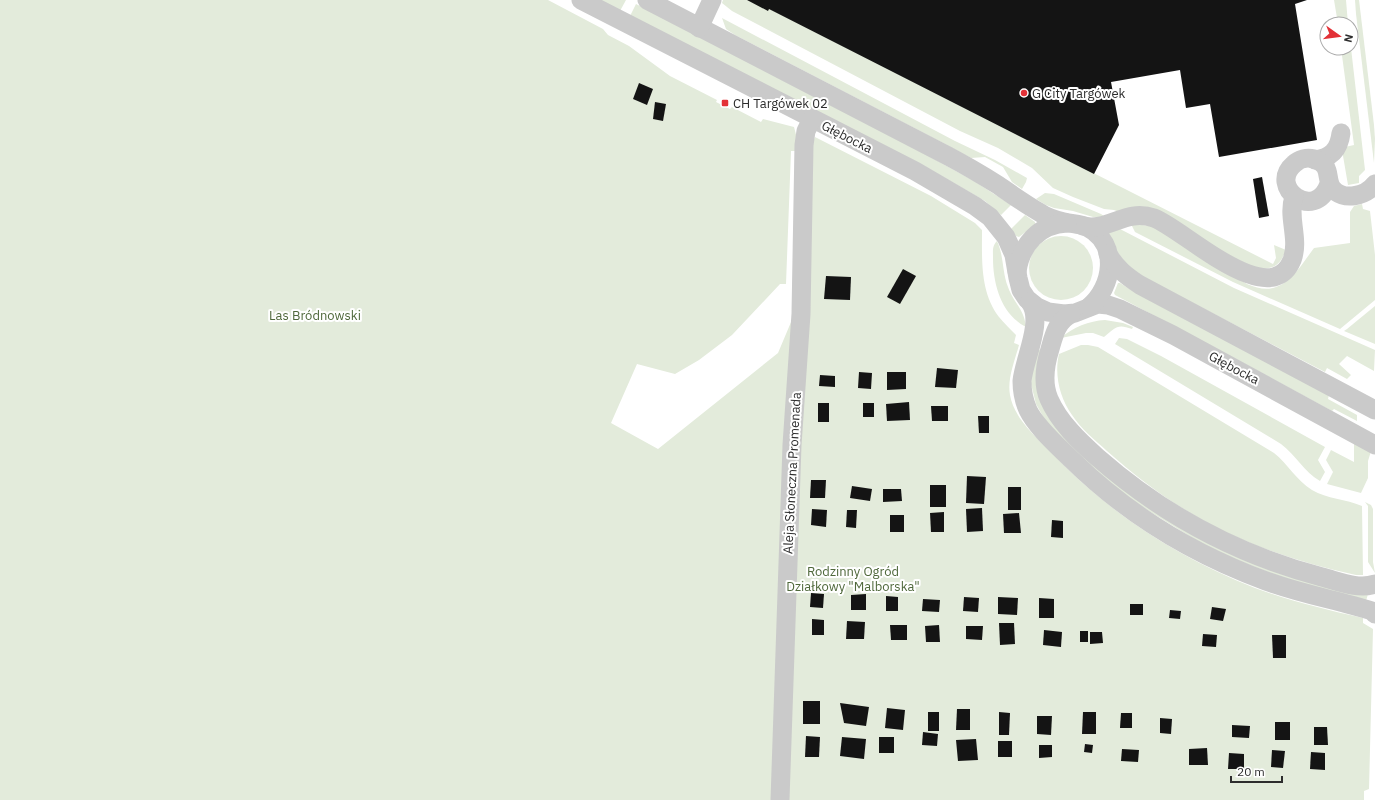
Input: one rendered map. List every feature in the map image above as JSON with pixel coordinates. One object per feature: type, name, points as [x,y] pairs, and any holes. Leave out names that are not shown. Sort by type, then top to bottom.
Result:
[{"type":"street","name":"Głębocka","points":[[581,0],[934,181],[981,210],[994,221],[1006,237],[1014,255],[1021,290],[1030,302],[1037,307],[1056,314],[1071,314],[1098,304],[1116,308],[1132,314],[1375,445]]},
{"type":"street","name":"Głębocka","points":[[647,0],[948,156],[1042,214],[1053,219],[1075,224],[1094,231],[1106,246],[1110,266],[1107,281],[1100,295],[1089,307]]},
{"type":"street","points":[[699,28],[712,0]]},
{"type":"street","name":"Aleja Słoneczna Promenada","points":[[775,798],[792,445],[801,314],[804,145],[806,131],[812,119]]},
{"type":"street","points":[[1315,160],[1331,155],[1338,146],[1341,133]]},
{"type":"street","points":[[1309,158],[1325,167],[1328,172],[1329,184],[1323,195],[1312,201],[1306,202],[1294,197],[1288,187],[1287,175],[1289,170],[1297,161],[1309,158]]},
{"type":"street","points":[[1329,184],[1339,193],[1355,196],[1366,192],[1375,184]]},
{"type":"street","points":[[1075,224],[1095,227],[1127,217],[1146,216],[1155,218],[1224,262],[1250,274],[1265,278],[1284,272],[1292,259],[1295,232],[1292,206],[1294,197]]},
{"type":"street","name":"Głębocka","points":[[1017,271],[1020,256],[1033,237],[1050,226],[1056,224],[1075,224]]},
{"type":"street","name":"Głębocka","points":[[1108,254],[1120,271],[1140,285],[1375,410]]},
{"type":"street","points":[[1030,302],[1034,308],[1036,321],[1024,371],[1022,392],[1025,402],[1029,412],[1036,421],[1080,468],[1134,512],[1166,533],[1218,561],[1267,582],[1306,594],[1366,609],[1375,614]]},
{"type":"street","points":[[1071,314],[1062,320],[1054,334],[1047,357],[1045,380],[1046,390],[1063,422],[1086,447],[1119,476],[1143,494],[1180,518],[1220,540],[1259,557],[1302,572],[1358,586],[1375,584]]},
{"type":"green space","points":[[0,0],[548,0],[603,29],[608,35],[629,46],[670,76],[717,100],[716,102],[730,109],[732,107],[761,122],[763,119],[794,127],[799,151],[791,151],[786,284],[780,284],[732,335],[699,360],[675,374],[637,364],[611,423],[658,449],[778,353],[794,315],[813,141],[815,137],[931,196],[975,223],[982,230],[982,264],[988,297],[999,317],[1016,335],[1014,343],[1019,345],[1012,370],[1009,389],[1012,403],[1020,419],[1026,426],[1072,473],[1095,494],[1145,531],[1198,563],[1268,593],[1363,618],[1363,623],[1373,629],[1369,789],[1364,791],[1364,800],[0,800]]},
{"type":"green space","points":[[600,0],[626,0],[620,11]]},
{"type":"green space","points":[[723,0],[752,0],[1273,264],[1276,258],[1274,245],[1286,250],[1281,260],[1275,266],[1268,268],[1257,268],[1114,210],[1104,209],[1073,197],[1053,188],[1032,168],[998,148],[960,131],[732,11],[722,3]]},
{"type":"green space","points":[[1334,0],[1346,0],[1347,16],[1337,16]]},
{"type":"green space","points":[[1355,0],[1359,0],[1374,125],[1374,163],[1359,39],[1359,16],[1356,16]]},
{"type":"green space","points":[[636,4],[923,153],[974,181],[1011,205],[1001,215],[985,201],[919,163],[630,16]]},
{"type":"green space","points":[[722,18],[955,141],[995,160],[1027,178],[1026,182],[1022,189],[1012,182],[1003,167],[985,157],[971,158],[735,35],[726,29]]},
{"type":"green space","points":[[1342,56],[1352,56],[1365,170],[1359,176],[1359,183],[1348,185],[1342,150],[1345,147],[1354,145]]},
{"type":"green space","points":[[1045,193],[1054,194],[1105,217],[1093,217],[1073,211],[1054,208],[1036,199]]},
{"type":"green space","points":[[1362,204],[1363,209],[1370,211],[1375,255],[1375,300],[1340,329],[1233,282],[1135,232],[1131,224],[1152,226],[1247,284],[1259,288],[1270,288],[1279,286],[1287,281],[1301,266],[1314,248],[1350,243],[1350,212],[1354,206]]},
{"type":"green space","points":[[1025,215],[1035,222],[1035,225],[1019,237],[1016,236],[1011,229]]},
{"type":"green space","points":[[1120,229],[1234,288],[1375,350],[1374,371],[1347,356],[1339,364],[1351,375],[1347,379],[1327,368],[1325,372],[1143,277],[1128,266],[1118,253],[1108,233]]},
{"type":"green space","points":[[1055,236],[1067,236],[1084,245],[1091,256],[1093,268],[1091,280],[1084,291],[1067,300],[1055,300],[1043,295],[1034,286],[1029,274],[1029,262],[1034,250],[1043,241]]},
{"type":"green space","points":[[997,241],[1001,252],[1008,287],[1021,310],[1026,327],[1010,314],[1000,297],[993,268],[993,253],[995,243]]},
{"type":"green space","points":[[1118,283],[1329,395],[1328,399],[1357,415],[1357,421],[1334,409],[1332,411],[1115,295],[1114,293]]},
{"type":"green space","points":[[1375,306],[1375,344],[1344,331],[1347,329]]},
{"type":"green space","points":[[1105,320],[1123,323],[1133,327],[1132,329],[1123,326],[1116,327],[1104,337],[1093,333],[1086,333],[1061,338],[1082,325]]},
{"type":"green space","points":[[1119,338],[1127,339],[1161,356],[1325,447],[1318,460],[1325,472],[1320,481],[1309,473],[1281,444],[1115,344]]},
{"type":"green space","points":[[1081,345],[1098,347],[1274,453],[1301,482],[1312,490],[1362,506],[1363,575],[1341,572],[1298,560],[1255,545],[1223,531],[1171,501],[1122,464],[1080,425],[1068,408],[1061,394],[1057,370],[1059,354]]},
{"type":"green space","points":[[1036,349],[1041,350],[1036,372],[1127,492],[1368,594],[1366,601],[1300,585],[1212,550],[1131,500],[1069,447],[1045,420],[1036,404],[1031,384],[1032,368]]},
{"type":"green space","points":[[1354,431],[1372,448],[1368,461],[1368,478],[1361,493],[1327,484],[1333,472],[1326,460],[1331,450],[1354,462]]},
{"type":"green space","points":[[1365,502],[1371,505],[1373,509],[1373,562],[1375,573],[1368,562],[1368,506]]},
{"type":"building","name":"G City Targówek","points":[[747,0],[1307,0],[1295,4],[1317,140],[1219,157],[1210,104],[1186,108],[1180,70],[1111,82],[1119,125],[1094,174],[769,9],[768,11]]},
{"type":"building","points":[[639,83],[653,89],[647,105],[633,99]]},
{"type":"building","points":[[655,102],[666,104],[663,121],[653,119]]},
{"type":"building","points":[[1262,177],[1269,216],[1259,218],[1253,179]]},
{"type":"building","points":[[903,269],[916,276],[900,304],[887,297]]},
{"type":"building","points":[[826,276],[851,277],[850,300],[824,299]]},
{"type":"building","points":[[937,368],[958,370],[956,388],[935,387]]},
{"type":"building","points":[[859,372],[872,373],[871,389],[858,388]]},
{"type":"building","points":[[887,372],[906,372],[906,389],[887,390]]},
{"type":"building","points":[[820,375],[835,376],[835,387],[819,386]]},
{"type":"building","points":[[909,402],[910,420],[887,421],[886,404]]},
{"type":"building","points":[[818,403],[829,403],[829,422],[818,422]]},
{"type":"building","points":[[863,403],[874,403],[874,417],[863,417]]},
{"type":"building","points":[[931,406],[948,406],[948,421],[932,421]]},
{"type":"building","points":[[978,416],[989,416],[989,433],[979,433]]},
{"type":"building","points":[[967,476],[986,477],[984,504],[966,503]]},
{"type":"building","points":[[811,480],[826,480],[825,498],[810,498]]},
{"type":"building","points":[[930,485],[946,485],[946,507],[930,507]]},
{"type":"building","points":[[852,486],[872,489],[870,501],[850,498]]},
{"type":"building","points":[[1008,487],[1021,487],[1021,510],[1008,510]]},
{"type":"building","points":[[883,489],[901,489],[902,501],[883,502]]},
{"type":"building","points":[[982,508],[983,531],[967,532],[966,509]]},
{"type":"building","points":[[812,509],[827,510],[826,527],[811,525]]},
{"type":"building","points":[[847,510],[857,510],[856,528],[846,527]]},
{"type":"building","points":[[944,512],[944,532],[931,532],[930,513]]},
{"type":"building","points":[[1019,513],[1021,533],[1004,533],[1003,514]]},
{"type":"building","points":[[890,515],[904,515],[904,532],[890,532]]},
{"type":"building","points":[[1052,520],[1063,521],[1063,538],[1051,537]]},
{"type":"building","points":[[811,593],[824,594],[823,608],[810,607]]},
{"type":"building","points":[[866,594],[866,610],[851,610],[851,595]]},
{"type":"building","points":[[886,596],[898,597],[898,611],[886,611]]},
{"type":"building","points":[[964,597],[979,598],[978,612],[963,611]]},
{"type":"building","points":[[998,597],[1018,598],[1017,615],[998,614]]},
{"type":"building","points":[[1039,598],[1054,599],[1054,618],[1039,618]]},
{"type":"building","points":[[923,599],[940,600],[939,612],[922,611]]},
{"type":"building","points":[[1130,604],[1143,604],[1143,615],[1130,615]]},
{"type":"building","points":[[1212,607],[1226,609],[1223,621],[1210,619]]},
{"type":"building","points":[[1170,610],[1181,611],[1180,619],[1169,618]]},
{"type":"building","points":[[812,619],[824,620],[824,635],[812,635]]},
{"type":"building","points":[[847,621],[865,622],[864,639],[846,639]]},
{"type":"building","points":[[999,623],[1014,623],[1015,644],[1000,645]]},
{"type":"building","points":[[890,625],[907,625],[907,640],[891,640]]},
{"type":"building","points":[[939,625],[940,642],[926,642],[925,626]]},
{"type":"building","points":[[966,626],[983,626],[982,640],[966,639]]},
{"type":"building","points":[[1044,630],[1062,632],[1061,647],[1043,645]]},
{"type":"building","points":[[1080,631],[1088,631],[1088,642],[1080,642]]},
{"type":"building","points":[[1090,632],[1102,632],[1103,643],[1090,644]]},
{"type":"building","points":[[1203,634],[1217,635],[1216,647],[1202,646]]},
{"type":"building","points":[[1272,635],[1286,635],[1286,658],[1273,658]]},
{"type":"building","points":[[803,701],[820,701],[820,724],[803,724]]},
{"type":"building","points":[[840,703],[869,707],[866,726],[844,723]]},
{"type":"building","points":[[887,708],[905,710],[903,730],[885,728]]},
{"type":"building","points":[[957,709],[970,709],[970,730],[956,730]]},
{"type":"building","points":[[928,712],[939,712],[939,731],[928,731]]},
{"type":"building","points":[[999,712],[1010,713],[1009,735],[999,735]]},
{"type":"building","points":[[1083,712],[1096,712],[1096,734],[1082,734]]},
{"type":"building","points":[[1121,713],[1132,713],[1132,728],[1120,728]]},
{"type":"building","points":[[1037,716],[1052,716],[1051,735],[1037,734]]},
{"type":"building","points":[[1160,718],[1172,719],[1171,734],[1160,733]]},
{"type":"building","points":[[1275,722],[1290,722],[1290,740],[1275,740]]},
{"type":"building","points":[[1232,725],[1250,726],[1249,738],[1232,737]]},
{"type":"building","points":[[1314,727],[1327,727],[1328,745],[1314,745]]},
{"type":"building","points":[[923,732],[938,734],[937,746],[922,745]]},
{"type":"building","points":[[806,736],[820,737],[819,757],[805,757]]},
{"type":"building","points":[[842,737],[866,739],[864,759],[840,756]]},
{"type":"building","points":[[879,737],[894,737],[894,753],[879,753]]},
{"type":"building","points":[[976,739],[978,760],[958,761],[956,740]]},
{"type":"building","points":[[998,741],[1012,741],[1012,757],[998,757]]},
{"type":"building","points":[[1085,744],[1093,745],[1092,753],[1084,752]]},
{"type":"building","points":[[1039,745],[1052,745],[1052,757],[1039,758]]},
{"type":"building","points":[[1207,748],[1208,765],[1189,765],[1189,749]]},
{"type":"building","points":[[1122,749],[1139,750],[1138,762],[1121,761]]},
{"type":"building","points":[[1272,750],[1285,751],[1283,768],[1271,767]]},
{"type":"building","points":[[1311,752],[1325,753],[1325,770],[1310,769]]},
{"type":"building","points":[[1229,753],[1244,754],[1244,769],[1228,769]]},
{"type":"place","name":"G City Targówek","points":[[1024,93]]},
{"type":"place","name":"CH Targówek 02","points":[[725,103]]},
{"type":"park label","name":"Las Bródnowski","points":[[315,315]]},
{"type":"park label","name":"Rodzinny Ogród Działkowy \"Malborska\"","points":[[853,578]]}]
